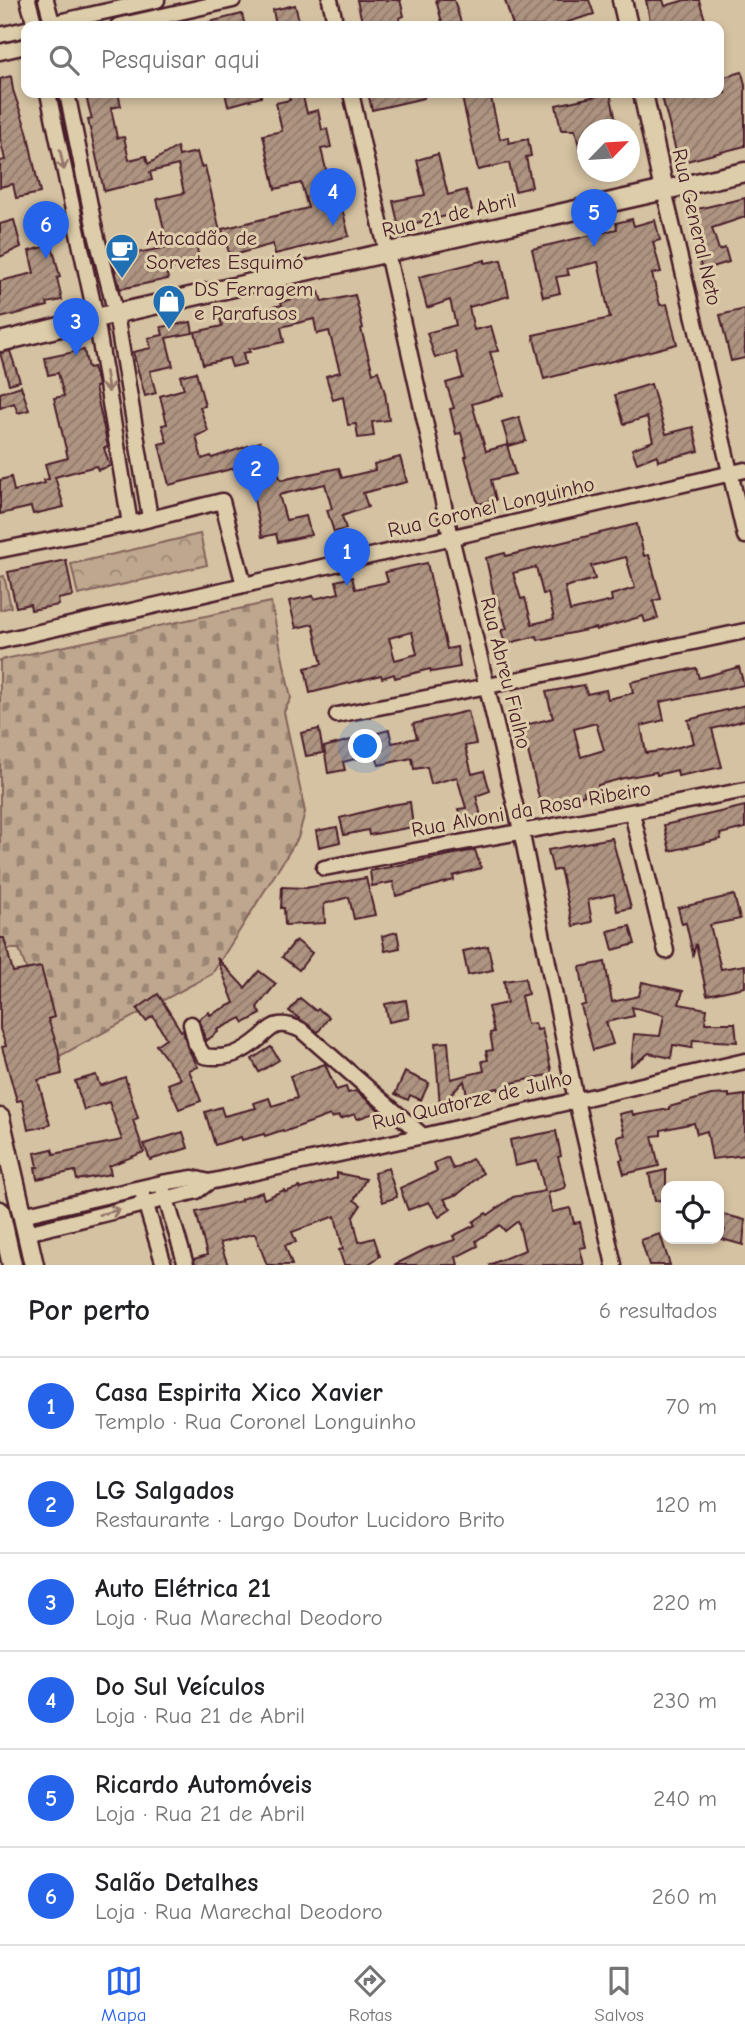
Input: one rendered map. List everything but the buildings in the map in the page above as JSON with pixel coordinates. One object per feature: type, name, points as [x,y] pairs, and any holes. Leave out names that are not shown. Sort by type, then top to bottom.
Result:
[{"type":"street","points":[[28,0],[33,21]]},
{"type":"street","points":[[46,0],[49,21]]},
{"type":"street","points":[[66,21],[157,0]]},
{"type":"street","points":[[137,21],[206,3],[233,0]]},
{"type":"street","points":[[330,0],[335,21]]},
{"type":"street","points":[[622,0],[627,21]]},
{"type":"street","points":[[0,35],[21,30]]},
{"type":"street","points":[[0,52],[21,48]]},
{"type":"street","points":[[49,98],[96,318],[131,524]]},
{"type":"street","points":[[68,98],[95,230],[116,314],[150,518]]},
{"type":"street","name":"Rua Abreu Fialho","points":[[352,98],[451,537],[521,830],[576,1100],[614,1265]]},
{"type":"street","name":"Rua General Neto","points":[[644,98],[664,190],[738,472],[745,536]]},
{"type":"street","points":[[54,121],[72,116]]},
{"type":"street","name":"Rua 21 de Abril","points":[[0,342],[745,172]]},
{"type":"street","points":[[78,234],[95,230]]},
{"type":"street","name":"Rua Coronel Longuinho","points":[[0,641],[738,472]]},
{"type":"street","points":[[0,550],[131,524],[222,501],[244,585]]},
{"type":"street","points":[[337,715],[745,631]]},
{"type":"street","name":"Rua Alvoni da Rosa Ribeiro","points":[[324,868],[745,790]]},
{"type":"street","points":[[632,813],[666,951]]},
{"type":"street","points":[[191,1024],[196,1044],[204,1056],[219,1059],[236,1055],[273,1027],[287,1025],[301,1030],[423,1136]]},
{"type":"street","name":"Rua Quatorze de Julho","points":[[3,1238],[197,1191],[209,1182],[423,1136],[745,1061]]},
{"type":"street","points":[[0,1118],[34,1265]]},
{"type":"street","name":"Rua Quatorze de Julho","points":[[1,1217],[22,1215],[162,1182],[193,1178],[209,1182]]},
{"type":"street","points":[[162,1182],[186,1265]]},
{"type":"street","points":[[140,1187],[164,1265]]},
{"type":"street","points":[[67,1205],[70,1222]]},
{"type":"street","points":[[1,1217],[3,1238],[12,1265]]},
{"type":"green space","points":[[200,534],[207,565],[78,595],[71,564]]},
{"type":"green space","points":[[4,576],[11,607],[0,610],[0,577]]},
{"type":"green space","points":[[271,602],[291,698],[284,712],[305,812],[298,838],[212,974],[58,1057],[19,949],[0,949],[0,660]]},
{"type":"place","name":"Do Sul Veículos","points":[[333,226]]},
{"type":"place","name":"Ricardo Automóveis","points":[[594,247]]},
{"type":"place","name":"Salão Detalhes","points":[[46,259]]},
{"type":"place","name":"Atacadão de Sorvetes Esquimó","points":[[122,280]]},
{"type":"place","name":"DS Ferragem e Parafusos","points":[[169,331]]},
{"type":"place","name":"Auto Elétrica 21","points":[[76,356]]},
{"type":"place","name":"LG Salgados","points":[[256,503]]},
{"type":"place","name":"Casa Espirita Xico Xavier","points":[[347,586]]}]
